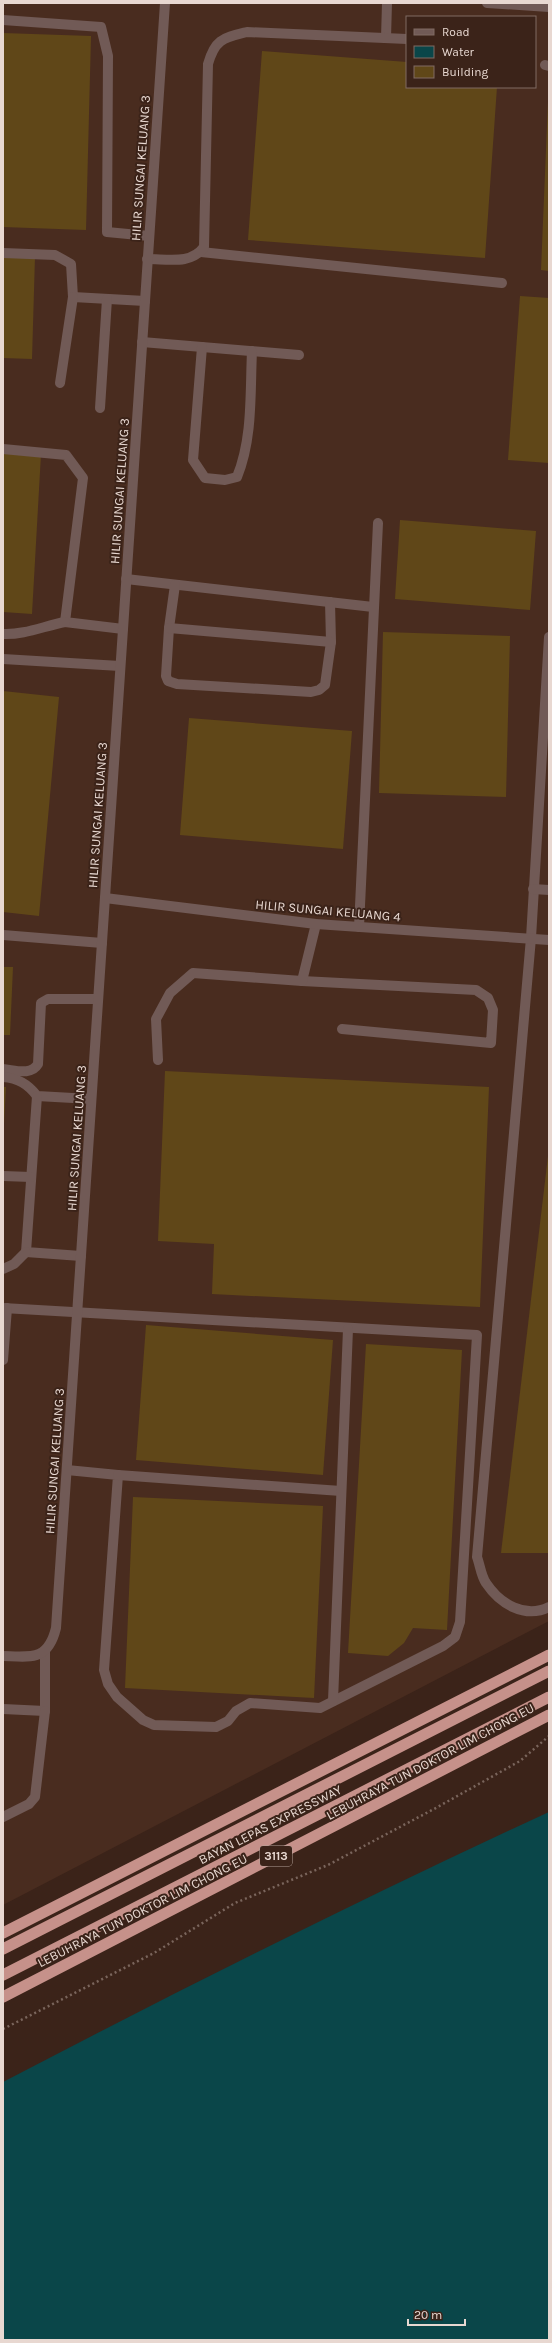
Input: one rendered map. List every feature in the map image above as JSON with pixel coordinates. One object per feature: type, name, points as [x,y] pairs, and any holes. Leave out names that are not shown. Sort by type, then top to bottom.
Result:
[{"type":"highway","points":[[3,1933],[549,1655]]},
{"type":"highway","name":"BAYAN LEPAS EXPRESSWAY","points":[[3,1949],[549,1671]]},
{"type":"highway","name":"BAYAN LEPAS EXPRESSWAY","points":[[3,1975],[549,1697]]},
{"type":"highway","name":"LEBUHRAYA TUN DOKTOR LIM CHONG EU","points":[[3,1997],[549,1714]]},
{"type":"street","name":"HILIR SUNGAI KELUANG 3","points":[[45,1651],[53,1641],[56,1628],[164,3]]},
{"type":"street","points":[[386,38],[387,3]]},
{"type":"street","points":[[487,3],[549,7]]},
{"type":"street","points":[[3,20],[101,27],[108,56],[107,232],[149,236]]},
{"type":"street","points":[[147,259],[182,260],[191,258],[201,252],[204,247],[208,64],[212,49],[217,42],[225,38],[247,32],[406,39]]},
{"type":"street","points":[[201,252],[502,283]]},
{"type":"street","points":[[3,253],[56,255],[71,264],[73,297],[60,383]]},
{"type":"street","points":[[73,297],[145,301]]},
{"type":"street","points":[[100,408],[107,299]]},
{"type":"street","points":[[142,342],[299,355]]},
{"type":"street","points":[[202,347],[193,460],[205,478],[224,480],[237,477],[244,461],[249,427],[252,351]]},
{"type":"street","points":[[3,449],[66,455],[83,478],[65,622]]},
{"type":"street","points":[[359,927],[378,523]]},
{"type":"street","points":[[126,579],[373,607]]},
{"type":"street","points":[[175,584],[169,628],[166,676],[168,680],[177,684],[310,692],[319,690],[325,685],[331,642],[330,602]]},
{"type":"street","points":[[3,634],[19,635],[39,627],[65,622],[123,628]]},
{"type":"street","points":[[169,628],[331,642]]},
{"type":"street","points":[[549,637],[531,938],[477,1557],[485,1582],[502,1601],[516,1610],[539,1612],[549,1607]]},
{"type":"street","points":[[3,659],[120,666]]},
{"type":"street","points":[[533,889],[549,890]]},
{"type":"street","name":"HILIR SUNGAI KELUANG 4","points":[[105,898],[316,924],[549,940]]},
{"type":"street","points":[[302,981],[316,924]]},
{"type":"street","points":[[3,936],[102,943]]},
{"type":"street","points":[[158,1060],[156,1019],[170,993],[193,973],[302,981],[476,990],[488,998],[493,1010],[491,1043],[342,1029]]},
{"type":"street","points":[[3,1069],[29,1072],[35,1069],[38,1064],[41,1004],[48,999],[98,999]]},
{"type":"street","points":[[3,1077],[22,1081],[30,1087],[37,1096],[26,1252],[14,1264],[3,1269]]},
{"type":"street","points":[[37,1096],[91,1098]]},
{"type":"street","points":[[3,1176],[31,1177]]},
{"type":"street","points":[[26,1252],[81,1256]]},
{"type":"street","points":[[3,1360],[5,1308],[348,1329],[477,1335],[460,1622],[455,1637],[443,1646],[320,1708],[250,1703],[236,1711],[223,1724],[209,1727],[154,1725],[143,1720],[118,1697],[108,1684],[104,1670],[118,1475]]},
{"type":"street","points":[[333,1701],[348,1329]]},
{"type":"street","points":[[67,1470],[341,1491]]},
{"type":"street","points":[[3,1656],[33,1658],[45,1651]]},
{"type":"street","points":[[3,1817],[29,1804],[36,1797],[45,1711],[45,1651]]},
{"type":"street","points":[[3,1709],[45,1711]]},
{"type":"path","points":[[3,2029],[154,1953],[236,1903],[328,1864],[434,1809],[520,1761],[549,1736]]},
{"type":"shaded area","points":[[3,3],[549,3],[549,1621],[3,1905]]},
{"type":"water","points":[[549,1812],[549,2340],[3,2340],[3,2082],[274,1944]]},
{"type":"building","points":[[3,33],[91,36],[86,230],[3,227]]},
{"type":"building","points":[[262,51],[406,62],[406,88],[497,88],[485,258],[248,240]]},
{"type":"building","points":[[549,101],[549,271],[541,270]]},
{"type":"building","points":[[3,255],[35,256],[32,359],[3,358]]},
{"type":"building","points":[[520,296],[549,298],[549,463],[508,460]]},
{"type":"building","points":[[3,451],[41,454],[32,614],[3,612]]},
{"type":"building","points":[[400,520],[536,531],[530,610],[395,599]]},
{"type":"building","points":[[383,632],[510,636],[506,797],[379,793]]},
{"type":"building","points":[[3,691],[59,697],[39,916],[3,912]]},
{"type":"building","points":[[189,718],[352,731],[343,849],[180,835]]},
{"type":"building","points":[[3,967],[13,967],[10,1035],[3,1035]]},
{"type":"building","points":[[165,1071],[489,1087],[480,1307],[212,1294],[214,1244],[158,1241]]},
{"type":"building","points":[[3,1087],[6,1087],[4,1124],[3,1124]]},
{"type":"building","points":[[548,1156],[549,1553],[501,1553]]},
{"type":"building","points":[[146,1325],[333,1340],[323,1475],[136,1460]]},
{"type":"building","points":[[366,1344],[462,1350],[447,1630],[413,1628],[404,1643],[388,1656],[348,1653]]},
{"type":"building","points":[[133,1497],[323,1506],[314,1698],[125,1688]]}]
